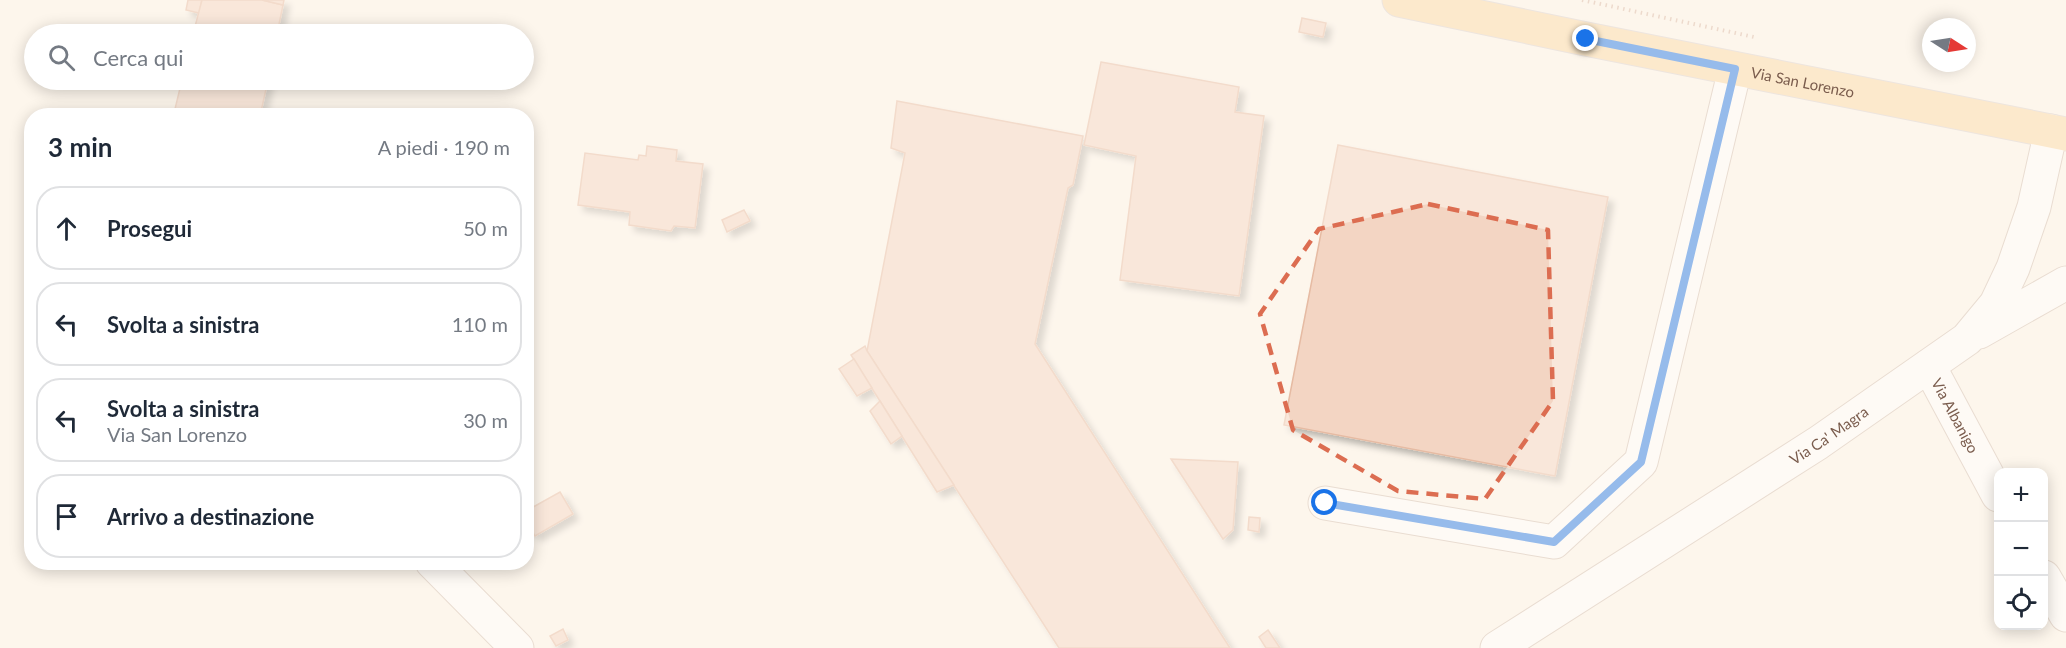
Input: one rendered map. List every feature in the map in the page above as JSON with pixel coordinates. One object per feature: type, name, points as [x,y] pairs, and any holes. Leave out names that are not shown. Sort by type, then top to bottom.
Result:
[{"type":"main road","name":"Via San Lorenzo","points":[[1399,0],[2058,133]]},
{"type":"street","points":[[1325,503],[1554,542],[1641,462],[1735,69]]},
{"type":"street","name":"Via Ca' Magra","points":[[1497,648],[1818,443],[1967,339],[1996,304],[2013,268],[2058,133]]},
{"type":"street","points":[[1967,339],[2066,283]]},
{"type":"street","name":"Via Albanigo","points":[[1929,366],[1994,488]]},
{"type":"street","points":[[440,570],[517,648]]},
{"type":"street","points":[[2048,585],[2066,615]]},
{"type":"highlighted area","points":[[1428,204],[1548,230],[1553,401],[1485,499],[1398,491],[1293,430],[1260,314],[1319,229]]},
{"type":"building","points":[[188,0],[202,0],[199,13],[186,10]]},
{"type":"building","points":[[202,0],[262,0],[283,5],[279,24],[196,24]]},
{"type":"building","points":[[262,0],[284,0],[283,5]]},
{"type":"building","points":[[1302,18],[1326,23],[1323,37],[1299,32]]},
{"type":"building","points":[[1101,62],[1239,87],[1235,112],[1264,116],[1239,296],[1120,280],[1136,156],[1084,145]]},
{"type":"building","points":[[180,90],[266,90],[262,108],[175,108]]},
{"type":"building","points":[[897,101],[1083,136],[1073,185],[1068,188],[1035,344],[1230,648],[1059,648],[867,351],[905,153],[891,148]]},
{"type":"building","points":[[1338,145],[1608,197],[1555,476],[1284,425]]},
{"type":"building","points":[[647,146],[677,150],[676,161],[703,164],[695,228],[674,226],[671,231],[629,225],[630,212],[578,205],[585,153],[638,160],[639,155],[646,156]]},
{"type":"building","points":[[744,210],[750,221],[727,232],[722,220]]},
{"type":"building","points":[[865,346],[954,485],[937,492],[851,355]]},
{"type":"building","points":[[854,359],[872,388],[857,396],[839,369]]},
{"type":"building","points":[[880,401],[902,436],[891,444],[870,411]]},
{"type":"building","points":[[1171,459],[1238,462],[1233,530],[1223,539]]},
{"type":"building","points":[[560,492],[573,514],[535,536],[534,507]]},
{"type":"building","points":[[1249,517],[1260,518],[1259,532],[1248,530]]},
{"type":"building","points":[[563,629],[568,640],[556,646],[550,636]]},
{"type":"building","points":[[1268,630],[1280,648],[1266,648],[1259,637]]},
{"type":"route","points":[[1325,503],[1554,542],[1641,462],[1735,69],[1586,39]]}]
